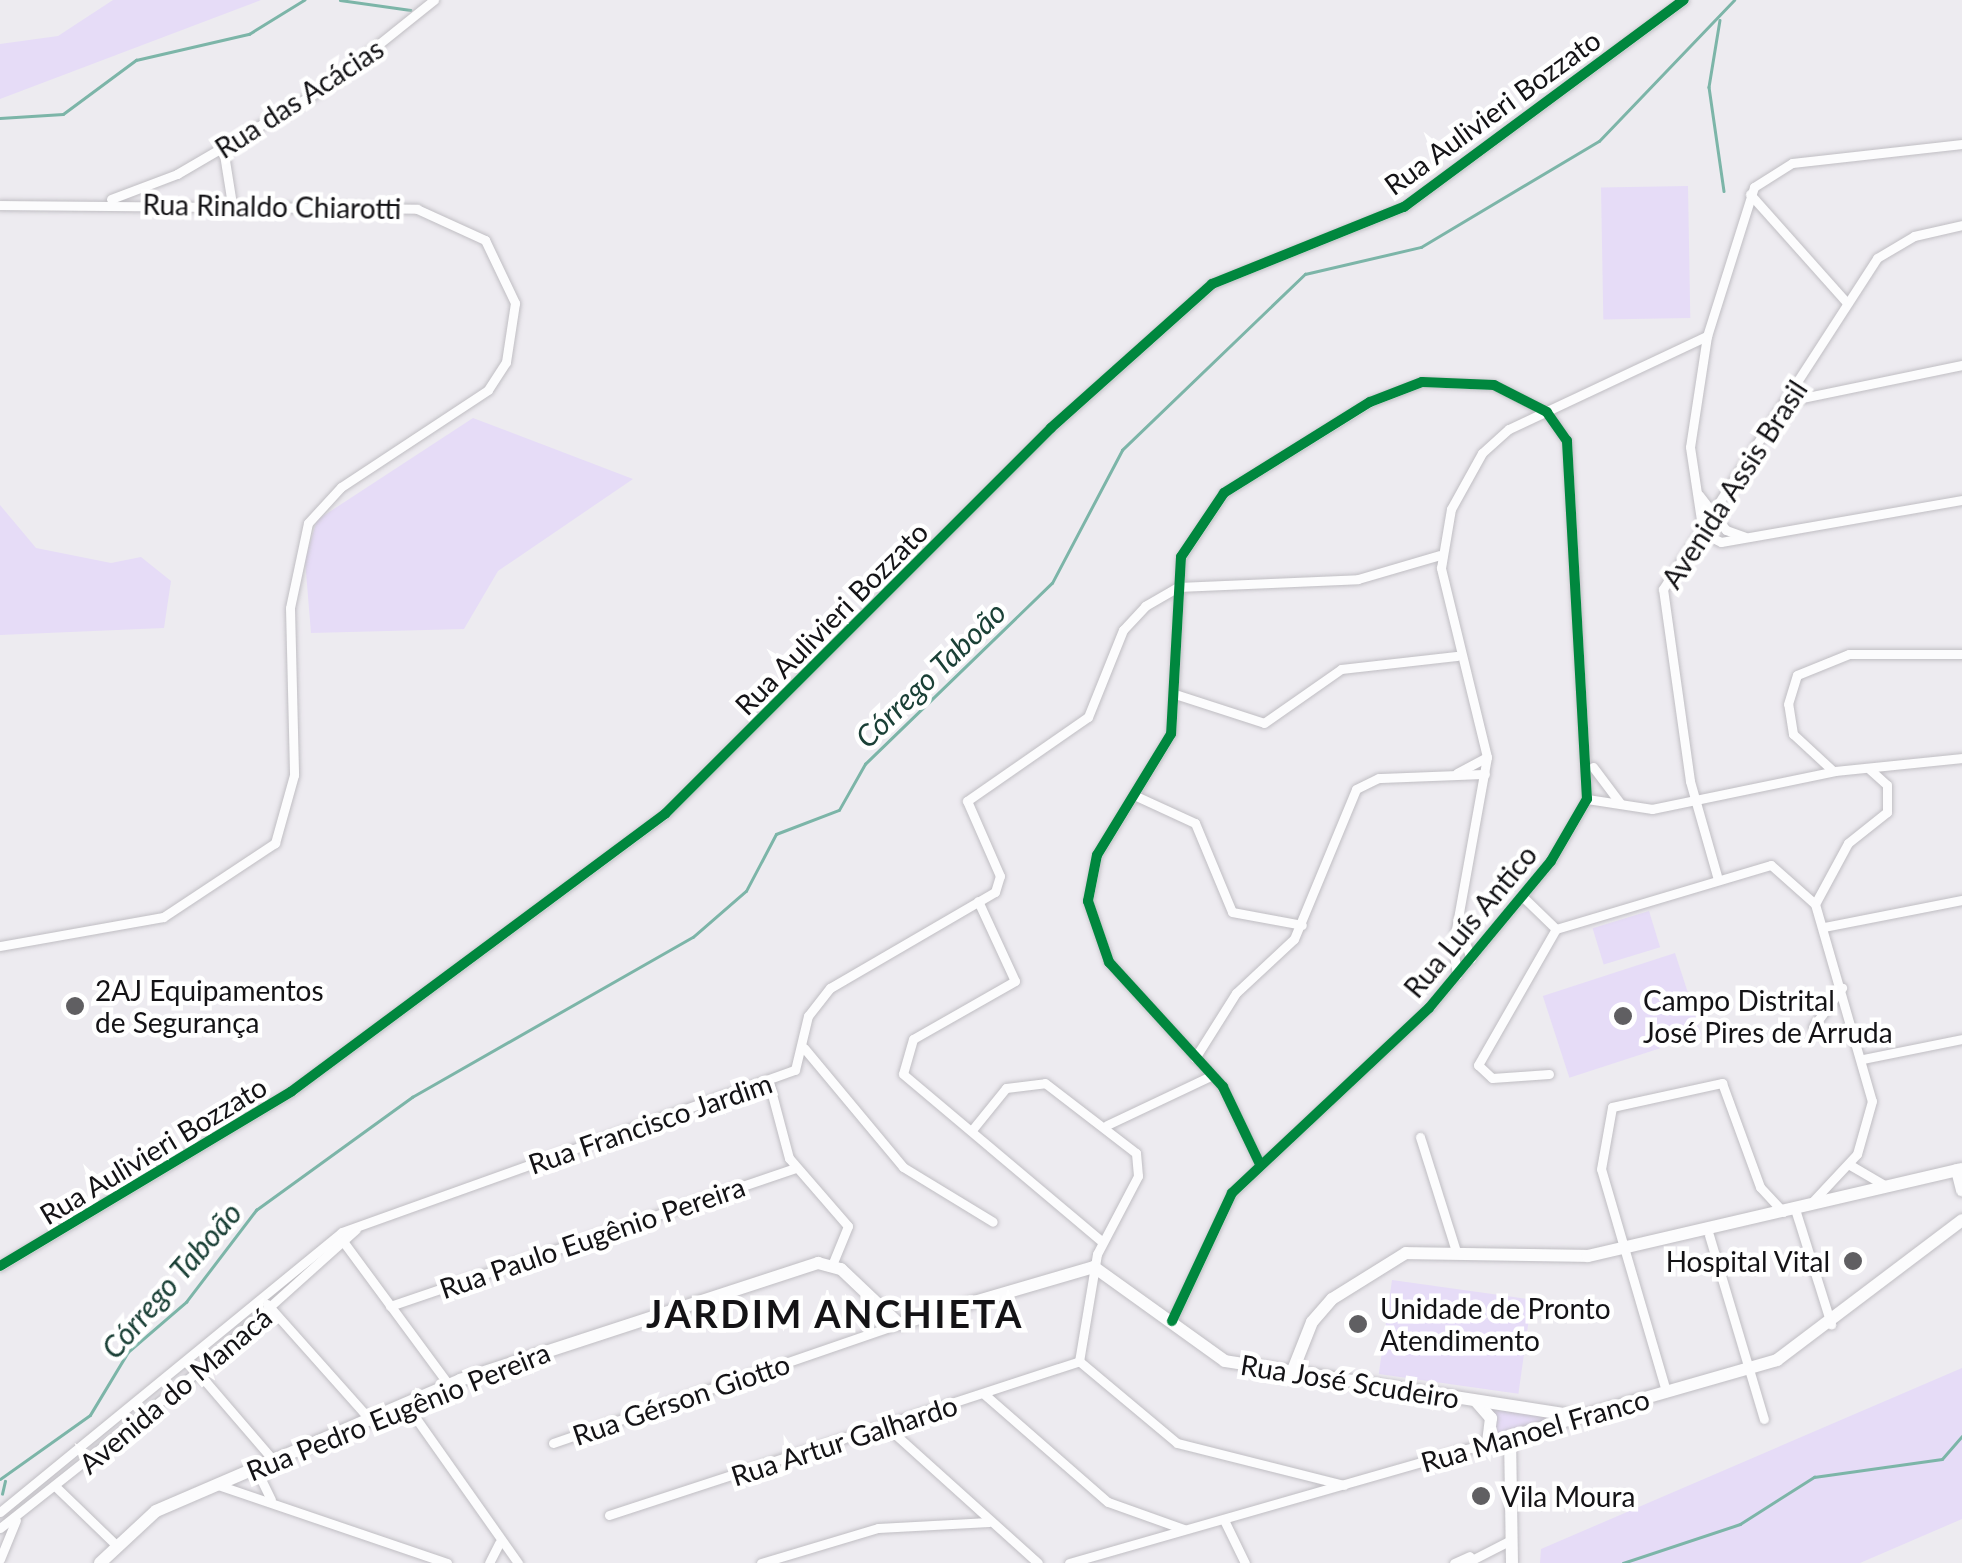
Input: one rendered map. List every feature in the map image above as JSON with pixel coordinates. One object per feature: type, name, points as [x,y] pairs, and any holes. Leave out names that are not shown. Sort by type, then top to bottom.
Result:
[{"type":"street","name":"Rua das Acácias","points":[[98,203],[223,148],[352,69],[434,0]]},
{"type":"street","name":"Rua Aulivieri Bozzato","points":[[0,1266],[292,1092],[665,814],[1051,428],[1212,284],[1404,207],[1684,0]]},
{"type":"street","points":[[1962,144],[1792,163],[1750,194],[1707,336],[1691,414],[1695,489],[1703,534],[1753,538],[1962,500]]},
{"type":"street","points":[[223,148],[232,204]]},
{"type":"street","points":[[1750,194],[1761,215],[1847,302]]},
{"type":"street","name":"Rua Rinaldo Chiarotti","points":[[0,205],[387,206],[442,216],[500,257],[515,303],[506,362],[488,390],[341,487],[308,523],[290,608],[291,803],[275,843],[188,906],[138,924],[0,946]]},
{"type":"street","points":[[1739,223],[1761,215]]},
{"type":"street","name":"Avenida Assis Brasil","points":[[1717,876],[1694,802],[1661,602],[1847,302],[1888,248],[1962,225]]},
{"type":"street","points":[[1457,976],[1458,921],[1486,757],[1456,656],[1440,555],[1458,492],[1482,452],[1547,412],[1707,336]]},
{"type":"street","points":[[1788,401],[1962,365]]},
{"type":"street","points":[[1260,1162],[1213,1075],[1120,979],[1092,922],[1091,870],[1162,755],[1178,695],[1181,557],[1211,504],[1370,402],[1422,382],[1466,380],[1547,412]]},
{"type":"street","name":"Rua Luís Antico","points":[[1172,1321],[1206,1234],[1260,1162],[1457,976],[1523,897],[1588,799],[1592,766],[1567,441],[1547,412]]},
{"type":"street","points":[[1695,489],[1714,515],[1753,538]]},
{"type":"street","points":[[1100,1241],[972,1130],[907,1081],[901,1061],[913,1039],[1014,981],[978,901],[1000,876],[970,824],[972,792],[1088,717],[1123,630],[1178,587],[1358,579],[1440,555]]},
{"type":"street","points":[[1835,771],[1809,758],[1793,734],[1788,704],[1797,675],[1849,654],[1962,654]]},
{"type":"street","points":[[1178,695],[1241,720],[1273,722],[1341,668],[1456,656]]},
{"type":"street","points":[[1455,774],[1486,757]]},
{"type":"street","points":[[1588,799],[1622,804],[1694,802],[1835,771],[1962,758]]},
{"type":"street","points":[[1592,766],[1622,804]]},
{"type":"street","points":[[1815,904],[1838,856],[1887,812],[1887,785],[1868,768]]},
{"type":"street","points":[[1195,1058],[1236,993],[1302,925],[1348,797],[1378,778],[1485,774]]},
{"type":"street","points":[[1136,796],[1195,823],[1232,912],[1302,925]]},
{"type":"street","points":[[1549,1074],[1492,1078],[1478,1065],[1556,929],[1717,876],[1771,865],[1815,904],[1863,1060],[1871,1116],[1850,1166],[1795,1209]]},
{"type":"street","points":[[1523,897],[1556,929]]},
{"type":"street","points":[[1824,927],[1962,900]]},
{"type":"street","name":"Rua Francisco Jardim","points":[[342,1232],[769,1084],[795,1070],[804,1048],[808,1016],[830,988],[978,901]]},
{"type":"street","points":[[1458,921],[1471,959]]},
{"type":"street","points":[[1813,1027],[1842,988]]},
{"type":"street","points":[[1863,1060],[1962,1039]]},
{"type":"street","points":[[804,1048],[903,1168],[993,1222]]},
{"type":"street","points":[[1107,1125],[1213,1075]]},
{"type":"street","points":[[972,1130],[1006,1088],[1032,1082],[1055,1087],[1107,1125],[1140,1170],[1100,1241],[1079,1361],[1178,1444],[1344,1486]]},
{"type":"street","points":[[1666,1391],[1601,1170],[1606,1118],[1628,1098],[1722,1083],[1760,1187],[1795,1209],[1831,1324]]},
{"type":"street","points":[[769,1084],[795,1168],[846,1220],[832,1265],[900,1324]]},
{"type":"street","points":[[1420,1138],[1456,1251]]},
{"type":"street","points":[[1850,1166],[1887,1186]]},
{"type":"street","name":"Rua Paulo Eugênio Pereira","points":[[390,1306],[795,1168]]},
{"type":"street","points":[[1291,1375],[1312,1322],[1355,1280],[1406,1254],[1456,1251],[1552,1259],[1623,1251],[1709,1235],[1795,1209],[1960,1170],[1962,1190]]},
{"type":"street","name":"Rua Manoel Franco","points":[[1068,1563],[1749,1369],[1831,1324],[1962,1220]]},
{"type":"street","points":[[345,1246],[356,1230]]},
{"type":"street","points":[[342,1232],[345,1246],[450,1385]]},
{"type":"street","name":"Avenida do Manacá","points":[[0,1512],[47,1478],[342,1232]]},
{"type":"street","points":[[1709,1235],[1764,1420]]},
{"type":"street","name":"Avenida do Manacá","points":[[0,1528],[58,1488],[345,1246]]},
{"type":"street","name":"Rua Pedro Eugênio Pereira","points":[[100,1563],[114,1543],[156,1511],[373,1423],[450,1385],[787,1269],[832,1265]]},
{"type":"street","name":"Rua José Scudeiro","points":[[1094,1267],[1225,1361],[1291,1375],[1578,1416]]},
{"type":"street","name":"Rua Gérson Giotto","points":[[553,1443],[900,1324],[1094,1267]]},
{"type":"street","points":[[262,1298],[348,1406],[373,1423]]},
{"type":"street","points":[[188,1361],[274,1462]]},
{"type":"street","name":"Rua Artur Galhardo","points":[[609,1514],[887,1427],[1079,1361]]},
{"type":"street","points":[[984,1394],[1108,1502],[1184,1528]]},
{"type":"street","points":[[1473,1399],[1491,1418],[1488,1442]]},
{"type":"street","points":[[348,1406],[355,1430]]},
{"type":"street","points":[[402,1410],[499,1543],[518,1563]]},
{"type":"street","points":[[887,1427],[1038,1563]]},
{"type":"street","points":[[1508,1561],[1510,1436]]},
{"type":"street","points":[[256,1470],[273,1502]]},
{"type":"street","points":[[47,1478],[114,1543]]},
{"type":"street","points":[[218,1484],[448,1563]]},
{"type":"street","points":[[2,1553],[18,1516]]},
{"type":"street","points":[[1224,1520],[1245,1563]]},
{"type":"street","points":[[762,1563],[893,1525],[989,1522]]},
{"type":"street","points":[[0,1528],[2,1553]]},
{"type":"street","points":[[1454,1563],[1511,1540]]},
{"type":"street","points":[[489,1563],[499,1543]]},
{"type":"shaded area","points":[[113,0],[261,0],[0,99],[0,44],[58,36]]},
{"type":"shaded area","points":[[1688,186],[1690,318],[1603,319],[1601,188]]},
{"type":"shaded area","points":[[473,418],[633,479],[498,571],[464,629],[311,633],[305,560],[317,520]]},
{"type":"shaded area","points":[[0,505],[36,548],[111,563],[141,557],[171,581],[164,628],[0,635]]},
{"type":"shaded area","points":[[1649,911],[1660,947],[1604,965],[1593,928]]},
{"type":"shaded area","name":"Campo Distrital José Pires de Arruda","points":[[1675,953],[1702,1035],[1569,1078],[1543,996]]},
{"type":"shaded area","points":[[1392,1280],[1532,1300],[1518,1394],[1379,1374]]},
{"type":"shaded area","points":[[1962,1368],[1962,1519],[1860,1563],[1540,1563],[1541,1549]]},
{"type":"shaded area","points":[[1491,1406],[1555,1417],[1495,1437]]},
{"type":"waterway","points":[[0,118],[63,114],[136,60],[249,34],[304,0]]},
{"type":"waterway","points":[[340,0],[410,10]]},
{"type":"waterway","name":"Córrego Taboão","points":[[0,1479],[90,1415],[128,1352],[186,1302],[256,1210],[412,1097],[693,937],[746,891],[776,834],[839,810],[865,764],[1052,583],[1122,450],[1305,274],[1421,247],[1599,141],[1734,0]]},
{"type":"waterway","points":[[1720,20],[1709,87],[1724,191]]},
{"type":"waterway","points":[[1623,1563],[1740,1524],[1814,1477],[1942,1459],[1962,1436]]},
{"type":"waterway","points":[[2,1494],[5,1481]]},
{"type":"cycle path","points":[[0,1266],[292,1091],[665,814],[1051,428],[1212,284],[1404,207],[1684,0]]},
{"type":"cycle path","points":[[1172,1321],[1232,1193],[1429,1008],[1551,861],[1587,799],[1567,441],[1547,412],[1494,385],[1422,382],[1370,402],[1224,493],[1181,557],[1171,734],[1097,855],[1088,901],[1109,962],[1223,1087],[1259,1162]]},
{"type":"place","name":"2AJ Equipamentos de Segurança","points":[[75,1006]]},
{"type":"place","name":"Campo Distrital José Pires de Arruda","points":[[1623,1016]]},
{"type":"place","name":"Hospital Vital","points":[[1853,1261]]},
{"type":"place","name":"Unidade de Pronto Atendimento","points":[[1358,1324]]},
{"type":"place","name":"Vila Moura","points":[[1481,1496]]},
{"type":"district","name":"JARDIM ANCHIETA","points":[[835,1314]]}]
